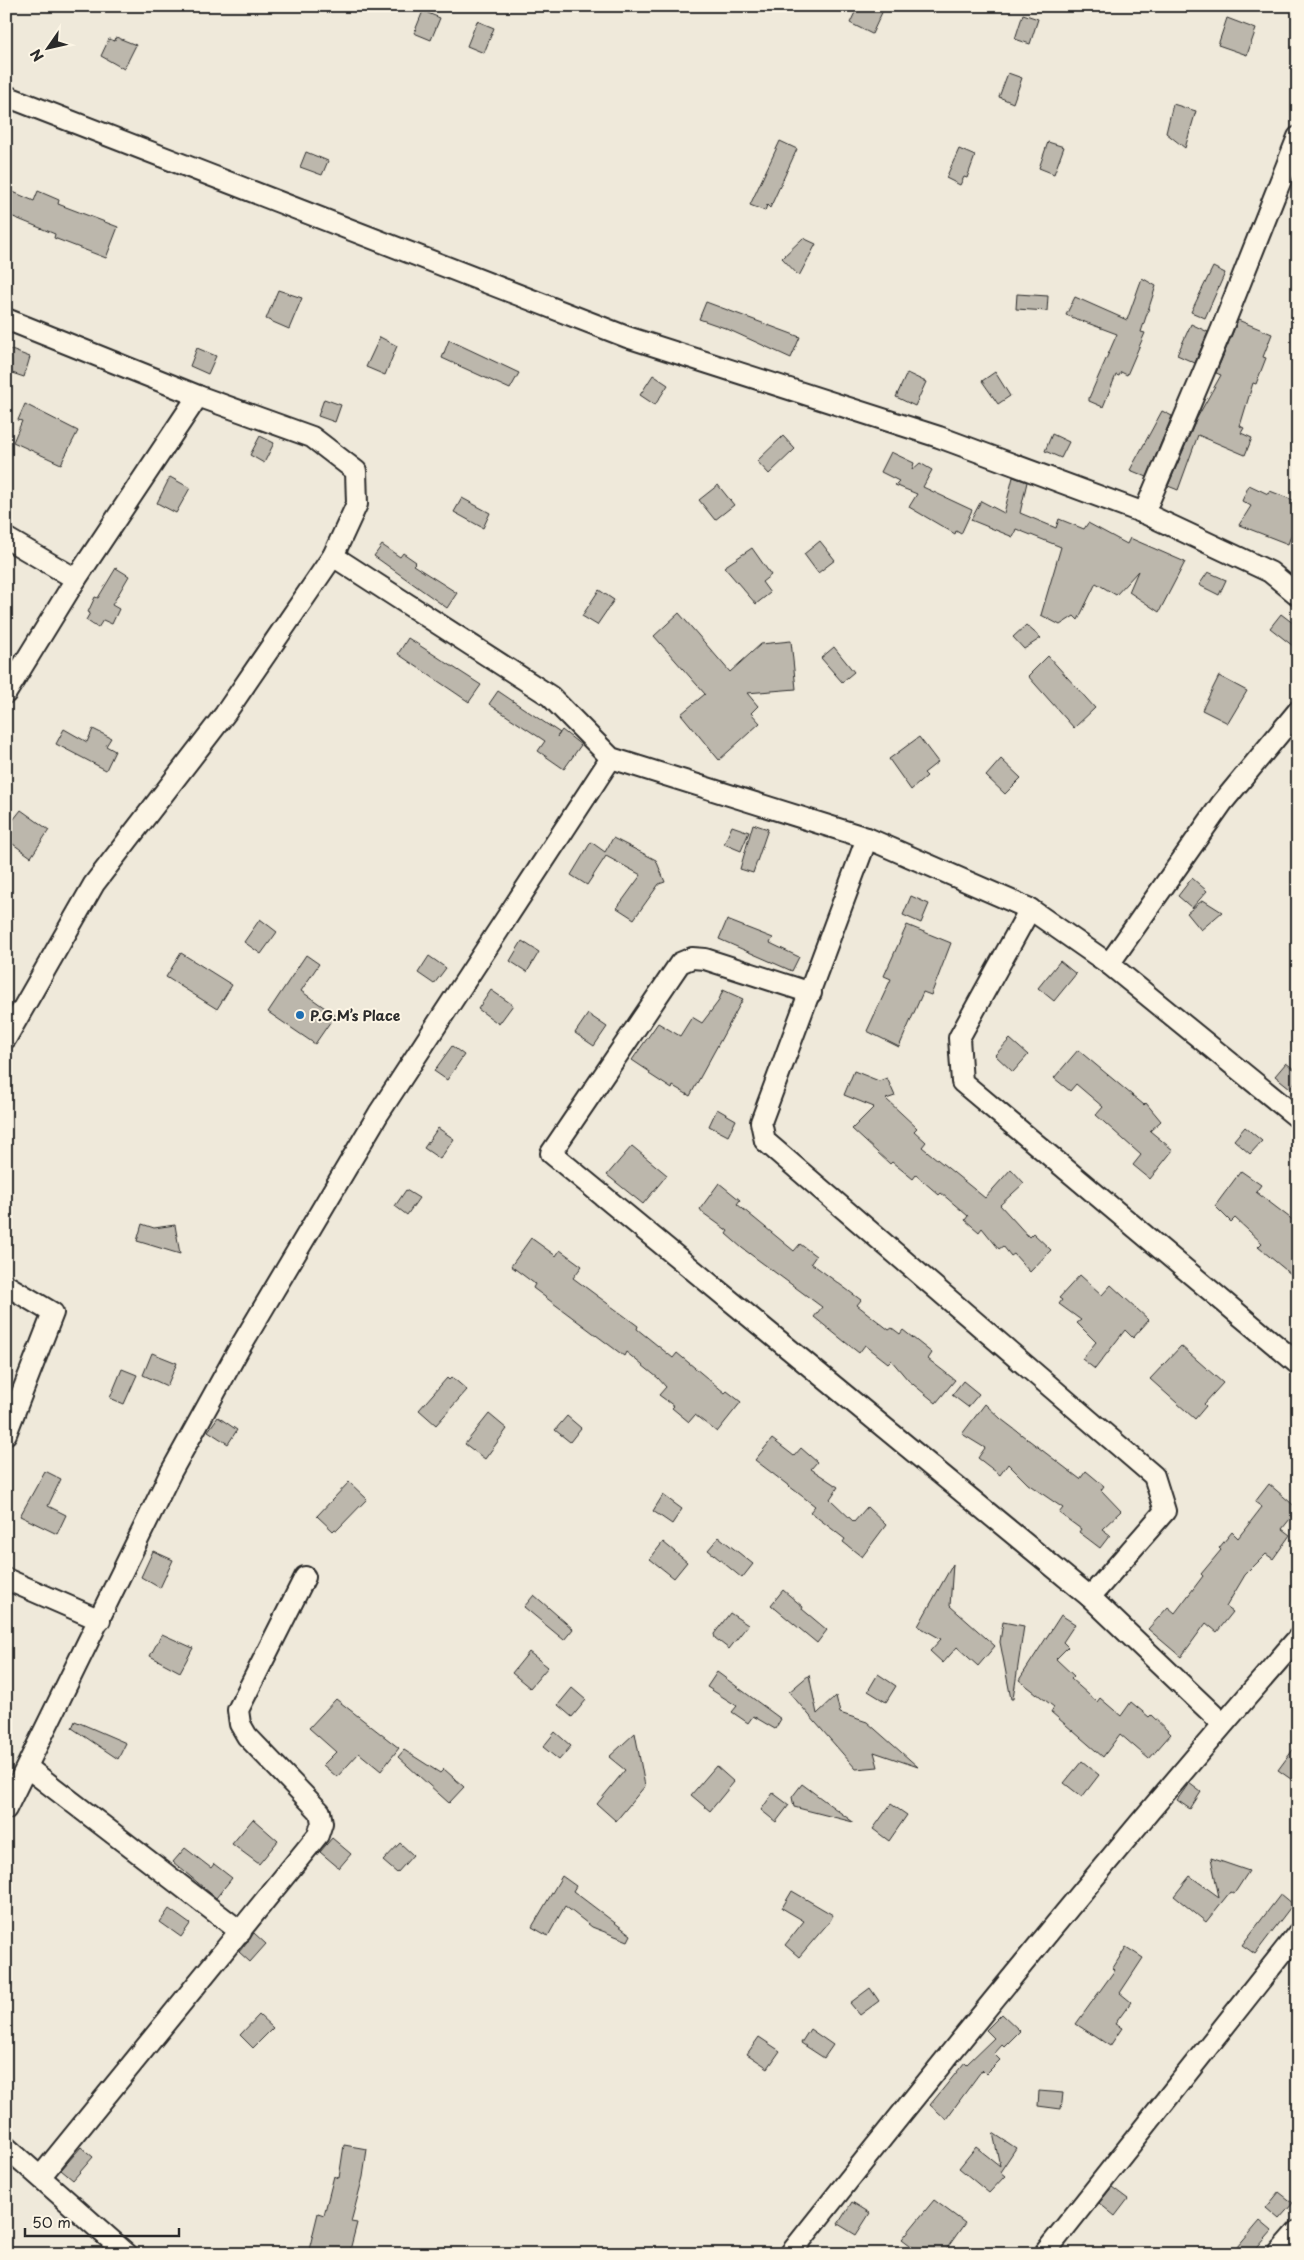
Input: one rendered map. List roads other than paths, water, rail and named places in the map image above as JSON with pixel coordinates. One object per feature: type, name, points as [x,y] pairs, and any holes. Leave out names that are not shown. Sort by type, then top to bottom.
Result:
[{"type":"street","points":[[6,96],[627,337],[939,437],[1144,513],[1270,572],[1298,594]]},
{"type":"street","points":[[1144,513],[1221,331],[1298,137]]},
{"type":"street","points":[[6,319],[198,396],[312,437],[356,471],[357,504],[333,556],[224,714],[94,884],[6,1038]]},
{"type":"street","points":[[6,693],[76,579],[198,396]]},
{"type":"street","points":[[6,538],[76,579]]},
{"type":"street","points":[[333,556],[550,696],[611,758],[867,838],[1030,909],[1109,964],[1298,1118]]},
{"type":"street","points":[[1109,964],[1222,803],[1298,711]]},
{"type":"street","points":[[6,1808],[28,1768],[170,1472],[239,1349],[379,1113],[611,758]]},
{"type":"street","points":[[867,838],[811,993],[761,1122],[765,1140],[1154,1476],[1165,1511],[1090,1597]]},
{"type":"street","points":[[1030,909],[959,1038],[962,1082],[1298,1364]]},
{"type":"street","points":[[811,993],[705,959],[692,958],[680,963],[551,1152],[1090,1597],[1223,1724]]},
{"type":"street","points":[[6,1285],[52,1313],[6,1434]]},
{"type":"street","points":[[41,2176],[318,1835],[322,1823],[320,1812],[247,1736],[240,1724],[238,1710],[305,1577]]},
{"type":"street","points":[[6,1579],[100,1620]]},
{"type":"street","points":[[790,2254],[930,2077],[1223,1724],[1298,1638]]},
{"type":"street","points":[[28,1768],[240,1932]]},
{"type":"street","points":[[1048,2253],[1298,1933]]},
{"type":"street","points":[[6,2147],[127,2254]]},
{"type":"street","points":[[1278,2254],[1298,2230]]},
{"type":"place","name":"P.G.M’s Place","points":[[300,1015]]}]
